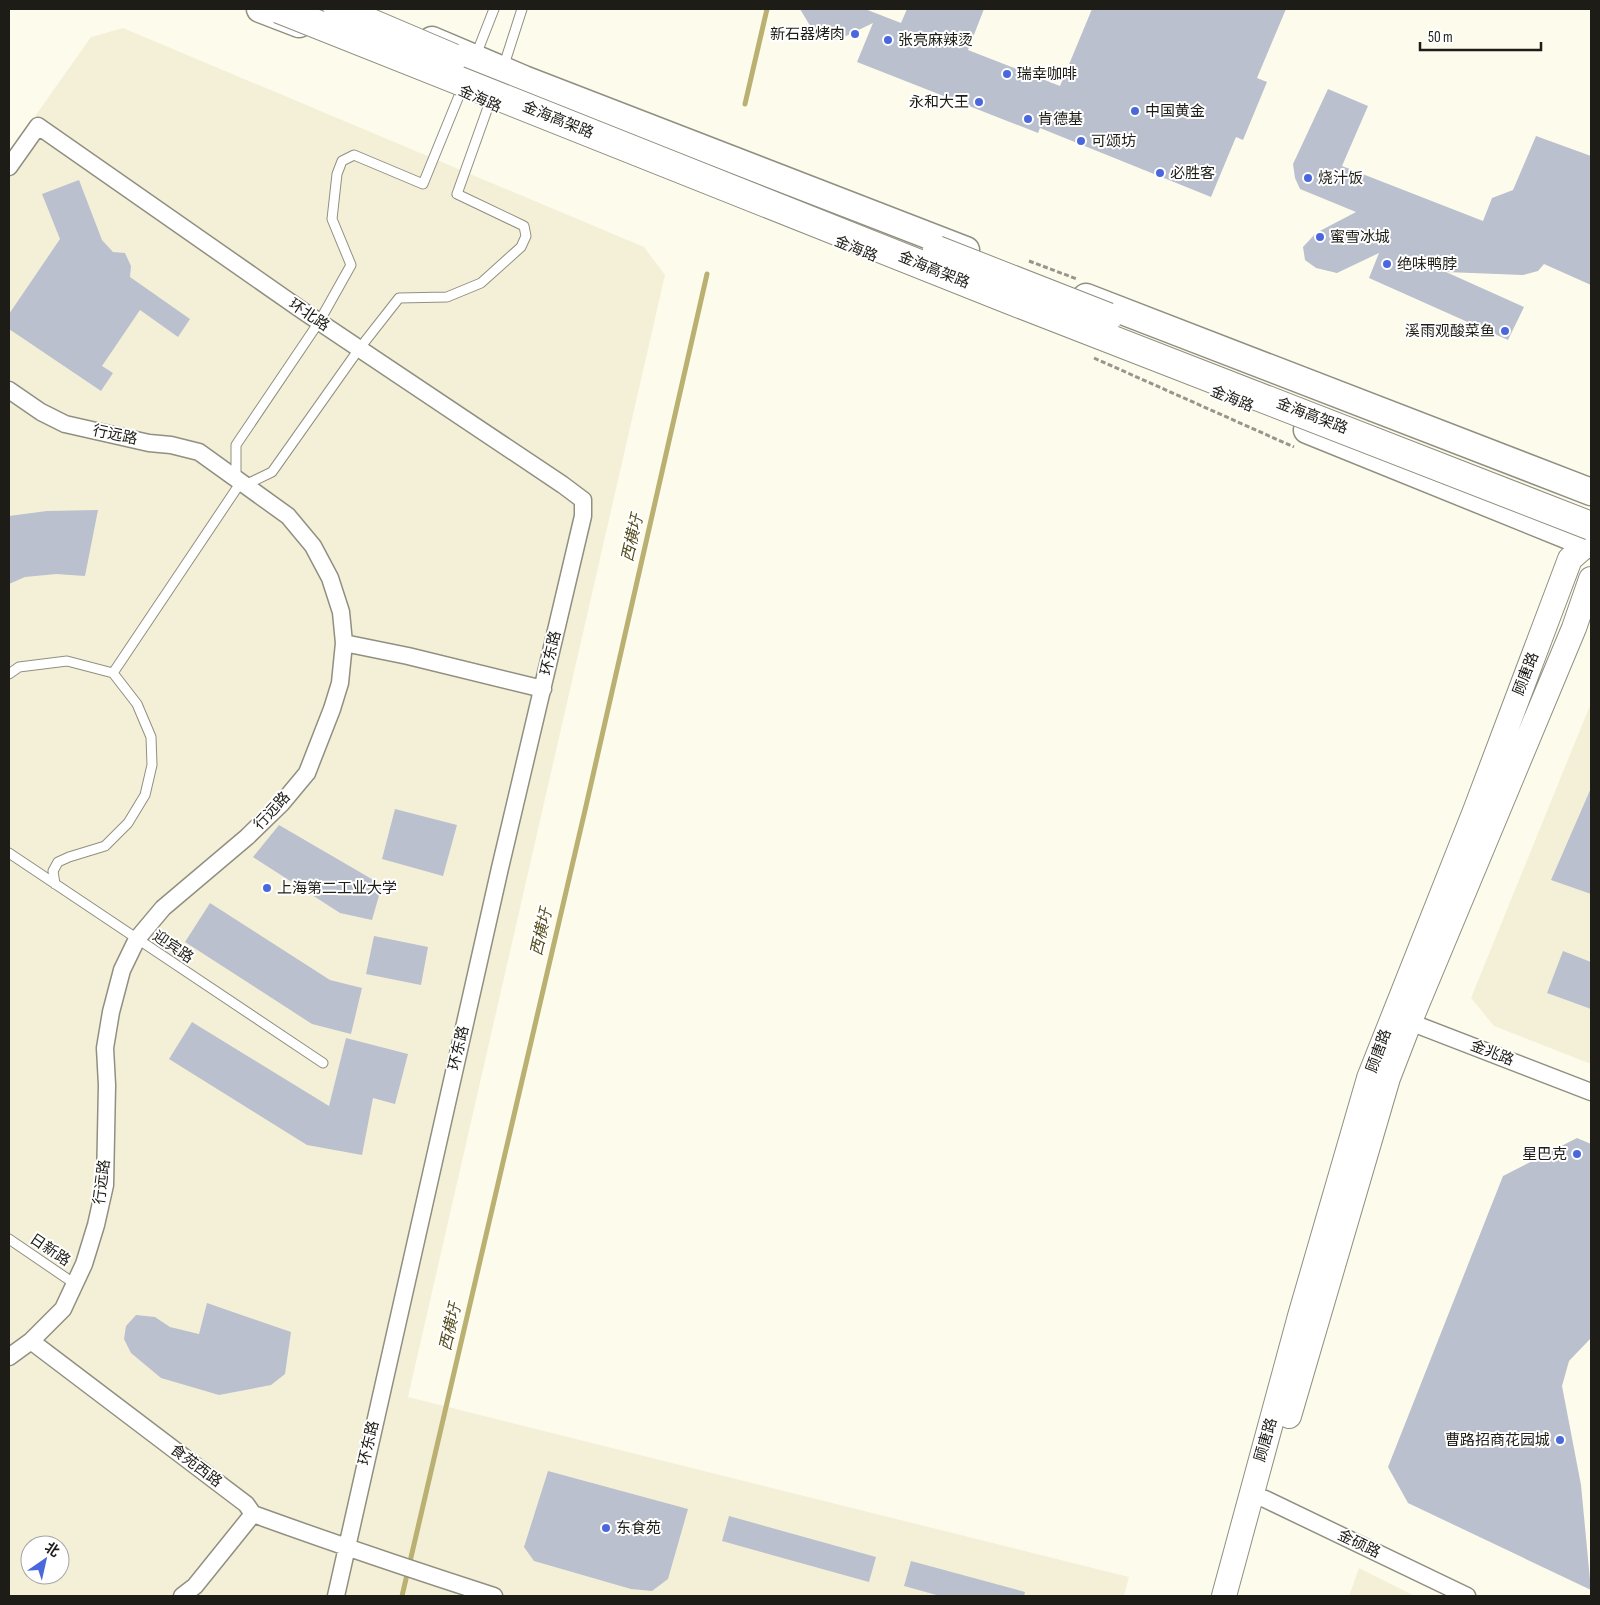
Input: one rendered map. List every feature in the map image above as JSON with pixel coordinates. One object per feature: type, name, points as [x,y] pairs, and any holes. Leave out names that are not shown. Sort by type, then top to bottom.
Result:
[{"type":"highway","name":"金海高架路","points":[[279,9],[1010,300],[1590,542]]},
{"type":"highway","name":"金海高架路","points":[[338,9],[540,96],[1591,507]]},
{"type":"main road","name":"金海路","points":[[260,9],[469,72],[497,84],[524,80],[1591,492]]},
{"type":"main road","name":"金海路","points":[[361,9],[469,72],[497,84],[513,113],[1590,542]]},
{"type":"main road","name":"顾唐路","points":[[1401,1018],[1478,802],[1570,560],[1590,542]]},
{"type":"main road","name":"顾唐路","points":[[1239,1596],[1258,1497],[1300,1316],[1369,1078],[1401,1018],[1574,628],[1591,579]]},
{"type":"main road","name":"顾唐路","points":[[1224,1596],[1258,1497]]},
{"type":"street","name":"环北路","points":[[9,167],[38,126],[319,322],[583,500]]},
{"type":"street","name":"行远路","points":[[9,390],[41,412],[65,424],[199,452],[288,516],[313,546],[330,578],[341,612],[344,643],[340,683],[332,709],[307,772],[282,803],[247,838],[163,908],[137,939],[122,970],[111,1012],[105,1048],[107,1085],[105,1185],[96,1225],[84,1264],[64,1309],[31,1341],[9,1357]]},
{"type":"street","name":"环东路","points":[[336,1596],[498,878],[583,516],[583,500]]},
{"type":"street","points":[[344,643],[408,656],[543,689]]},
{"type":"street","name":"金兆路","points":[[1401,1018],[1591,1092]]},
{"type":"street","name":"食苑西路","points":[[31,1341],[246,1504],[253,1514],[378,1559],[494,1596]]},
{"type":"street","name":"金硕路","points":[[1258,1497],[1467,1596]]},
{"type":"street","points":[[182,1596],[195,1586],[253,1514]]},
{"type":"lane","points":[[240,482],[236,444],[319,322],[351,265],[332,219],[337,174],[342,161],[354,155],[423,184],[494,9]]},
{"type":"lane","points":[[113,673],[240,482],[272,472],[399,298],[447,297],[472,287],[481,283],[522,247],[526,236],[524,226],[457,194],[522,9]]},
{"type":"lane","points":[[9,674],[19,667],[67,661],[113,673],[137,704],[150,737],[152,765],[145,795],[128,823],[105,846],[68,857],[58,862],[53,871],[55,884]]},
{"type":"lane","name":"迎宾路","points":[[9,853],[323,1063]]},
{"type":"lane","name":"日新路","points":[[9,1239],[75,1284]]},
{"type":"shaded area","name":"上海第二工业大学","points":[[123,28],[644,247],[665,275],[408,1397],[1129,1577],[1124,1596],[9,1596],[9,153],[91,37]]},
{"type":"shaded area","points":[[1591,703],[1591,1064],[1494,1026],[1471,998]]},
{"type":"shaded area","points":[[1359,1568],[1415,1596],[1349,1596]]},
{"type":"building","points":[[800,9],[865,9],[901,23],[907,9],[984,9],[968,50],[1060,86],[1092,9],[1286,9],[1257,78],[1267,82],[1243,140],[1236,137],[1211,197],[1040,128],[1038,133],[857,62],[873,23],[835,40],[816,31],[809,24]]},
{"type":"building","points":[[1328,89],[1368,106],[1342,166],[1483,221],[1492,198],[1513,190],[1536,136],[1591,156],[1591,285],[1544,264],[1538,271],[1523,275],[1446,272],[1524,307],[1508,340],[1369,278],[1379,253],[1337,273],[1316,268],[1305,260],[1303,247],[1316,233],[1356,212],[1300,189],[1295,178],[1293,164]]},
{"type":"building","points":[[79,180],[102,240],[113,252],[125,253],[131,266],[130,277],[190,319],[178,337],[140,310],[102,366],[113,373],[101,391],[9,329],[9,314],[60,239],[42,194]]},
{"type":"building","points":[[98,510],[85,576],[56,574],[25,577],[9,584],[9,516],[47,511]]},
{"type":"building","points":[[1591,788],[1591,894],[1551,880]]},
{"type":"building","points":[[395,809],[457,825],[443,876],[382,859]]},
{"type":"building","points":[[279,825],[382,885],[372,920],[340,913],[253,857]]},
{"type":"building","points":[[210,903],[330,980],[362,988],[351,1034],[312,1024],[185,942]]},
{"type":"building","points":[[374,936],[428,947],[421,985],[366,974]]},
{"type":"building","points":[[1563,951],[1591,962],[1591,1009],[1547,993]]},
{"type":"building","points":[[192,1022],[329,1106],[346,1038],[408,1054],[395,1104],[373,1098],[362,1155],[307,1145],[169,1059]]},
{"type":"building","points":[[1577,1138],[1591,1144],[1591,1338],[1569,1361],[1562,1386],[1581,1485],[1591,1590],[1408,1503],[1388,1467],[1503,1176]]},
{"type":"building","points":[[207,1303],[291,1332],[285,1374],[271,1385],[219,1395],[161,1378],[131,1353],[124,1339],[126,1326],[136,1315],[155,1317],[170,1327],[199,1334]]},
{"type":"building","name":"东食苑","points":[[548,1471],[688,1509],[668,1579],[652,1591],[631,1589],[534,1561],[524,1547]]},
{"type":"building","points":[[729,1516],[876,1557],[869,1582],[722,1541]]},
{"type":"building","points":[[911,1561],[1025,1592],[1024,1596],[940,1596],[904,1586]]},
{"type":"waterway","points":[[745,104],[767,9]]},
{"type":"waterway","name":"西横圩","points":[[402,1596],[586,806],[707,274]]},
{"type":"place","name":"新石器烤肉","points":[[855,34]]},
{"type":"place","name":"张亮麻辣烫","points":[[888,40]]},
{"type":"place","name":"瑞幸咖啡","points":[[1007,74]]},
{"type":"place","name":"永和大王","points":[[979,102]]},
{"type":"place","name":"中国黄金","points":[[1135,111]]},
{"type":"place","name":"肯德基","points":[[1028,119]]},
{"type":"place","name":"可颂坊","points":[[1081,141]]},
{"type":"place","name":"必胜客","points":[[1160,173]]},
{"type":"place","name":"烧汁饭","points":[[1308,178]]},
{"type":"place","name":"蜜雪冰城","points":[[1320,237]]},
{"type":"place","name":"绝味鸭脖","points":[[1387,264]]},
{"type":"place","name":"溪雨观酸菜鱼","points":[[1505,331]]},
{"type":"place","name":"上海第二工业大学","points":[[267,888]]},
{"type":"place","name":"星巴克","points":[[1577,1154]]},
{"type":"place","name":"曹路招商花园城","points":[[1560,1440]]},
{"type":"place","name":"东食苑","points":[[606,1528]]}]
